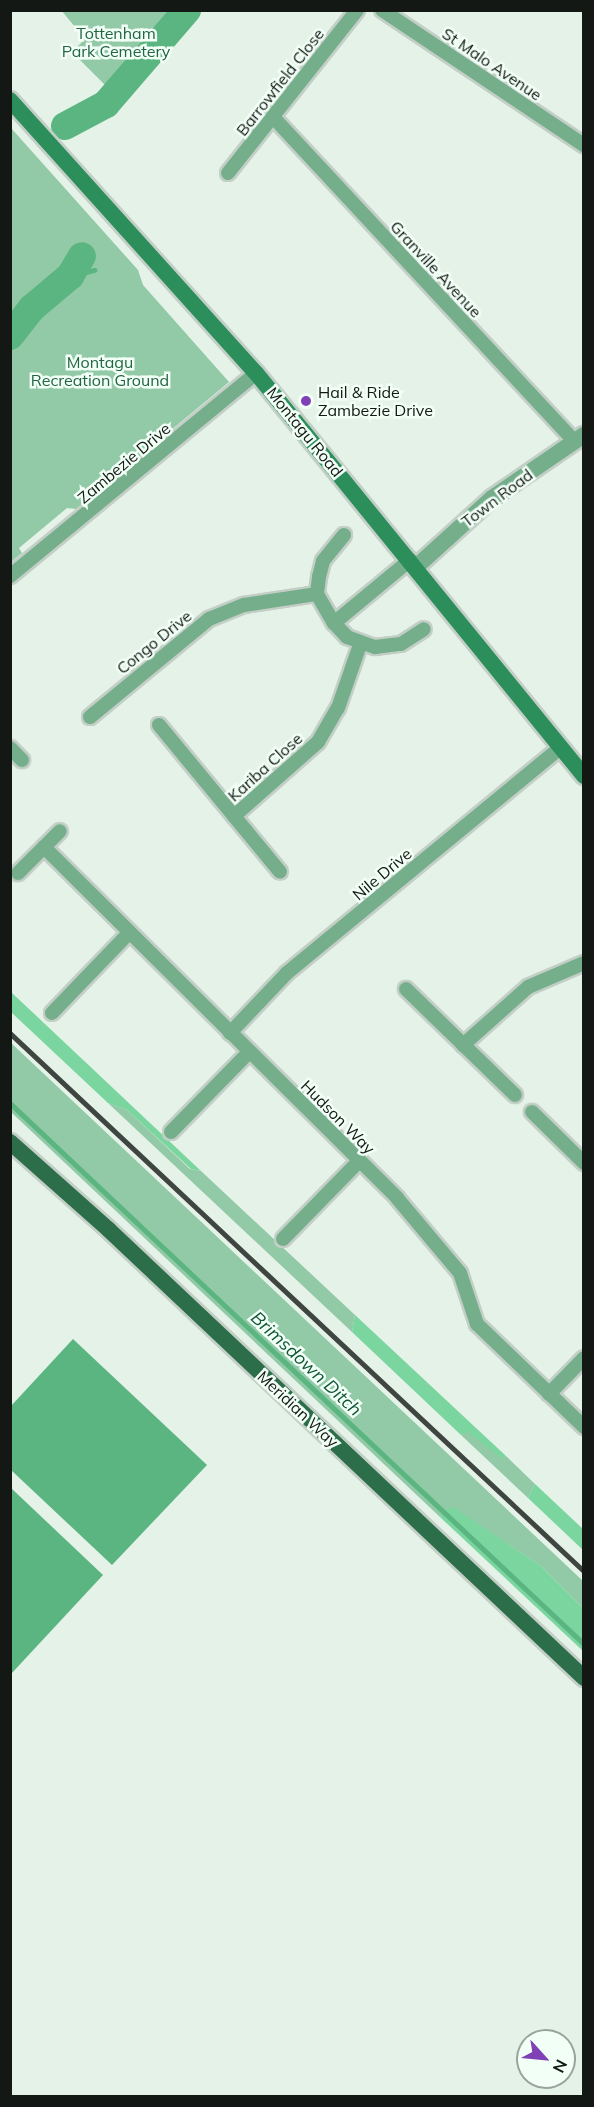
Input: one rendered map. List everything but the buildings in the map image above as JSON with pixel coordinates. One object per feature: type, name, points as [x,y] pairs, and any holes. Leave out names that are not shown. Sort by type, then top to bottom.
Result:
[{"type":"main road","name":"Montagu Road","points":[[10,100],[256,373],[413,563],[584,776]]},
{"type":"main road","name":"Meridian Way","points":[[10,1142],[109,1230],[584,1678]]},
{"type":"street","name":"Barrowfield Close","points":[[228,172],[274,118],[357,10]]},
{"type":"street","name":"St Malo Avenue","points":[[382,10],[584,145]]},
{"type":"street","name":"Granville Avenue","points":[[274,118],[579,438]]},
{"type":"street","name":"Zambezie Drive","points":[[10,576],[256,373]]},
{"type":"street","name":"Town Road","points":[[413,563],[492,498],[579,438]]},
{"type":"street","points":[[344,535],[323,561],[317,594],[334,623],[360,645],[386,648],[401,644],[424,629]]},
{"type":"street","points":[[334,623],[413,563]]},
{"type":"street","name":"Congo Drive","points":[[90,717],[187,634],[209,620],[244,605],[317,594]]},
{"type":"street","name":"Kariba Close","points":[[234,816],[318,742],[338,708],[360,645]]},
{"type":"street","name":"Kariba Close","points":[[159,725],[280,872]]},
{"type":"street","name":"Nile Drive","points":[[230,1033],[287,974],[561,747]]},
{"type":"street","points":[[10,748],[22,760]]},
{"type":"street","points":[[18,873],[60,831]]},
{"type":"street","name":"Hudson Way","points":[[44,847],[397,1198],[460,1273],[477,1324],[584,1426]]},
{"type":"street","points":[[52,1013],[129,933]]},
{"type":"street","points":[[463,1045],[528,987],[584,963]]},
{"type":"street","points":[[406,989],[515,1095]]},
{"type":"street","points":[[171,1132],[249,1052]]},
{"type":"street","points":[[532,1112],[584,1163]]},
{"type":"street","points":[[283,1239],[359,1161]]},
{"type":"street","points":[[549,1394],[584,1358]]},
{"type":"green space","name":"Tottenham Park Cemetery","points":[[61,10],[182,11],[111,91],[72,52],[85,39]]},
{"type":"green space","name":"Montagu Recreation Ground","points":[[11,128],[138,270],[143,285],[229,382],[76,509],[67,508],[19,548],[22,553],[11,562]]},
{"type":"green space","points":[[10,1042],[583,1581],[583,1608],[541,1566],[453,1508],[445,1510],[440,1517],[11,1112]]},
{"type":"green space","points":[[108,1103],[127,1110],[190,1169],[201,1171],[355,1315],[352,1332]]},
{"type":"green space","points":[[468,1431],[501,1457],[506,1456],[535,1484],[528,1498],[461,1435]]},
{"type":"shaded area","points":[[10,992],[201,1171],[191,1169],[127,1110],[108,1103],[12,1013]]},
{"type":"shaded area","points":[[355,1315],[506,1456],[501,1458],[468,1432],[461,1435],[352,1332]]},
{"type":"shaded area","points":[[73,1339],[207,1465],[112,1565],[11,1470],[11,1406]]},
{"type":"shaded area","points":[[535,1484],[583,1529],[583,1550],[528,1498]]},
{"type":"shaded area","points":[[11,1488],[103,1575],[10,1674]]},
{"type":"shaded area","points":[[453,1507],[541,1566],[583,1608],[583,1651],[440,1517],[444,1510]]},
{"type":"waterway","points":[[65,126],[106,104],[187,10]]},
{"type":"waterway","points":[[10,336],[32,308],[70,276],[82,256]]},
{"type":"waterway","points":[[70,276],[94,270]]},
{"type":"waterway","name":"Brimsdown Ditch","points":[[10,1103],[584,1644]]},
{"type":"railway","points":[[10,1033],[584,1571]]},
{"type":"place","name":"Hail & Ride Zambezie Drive","points":[[306,401]]}]
